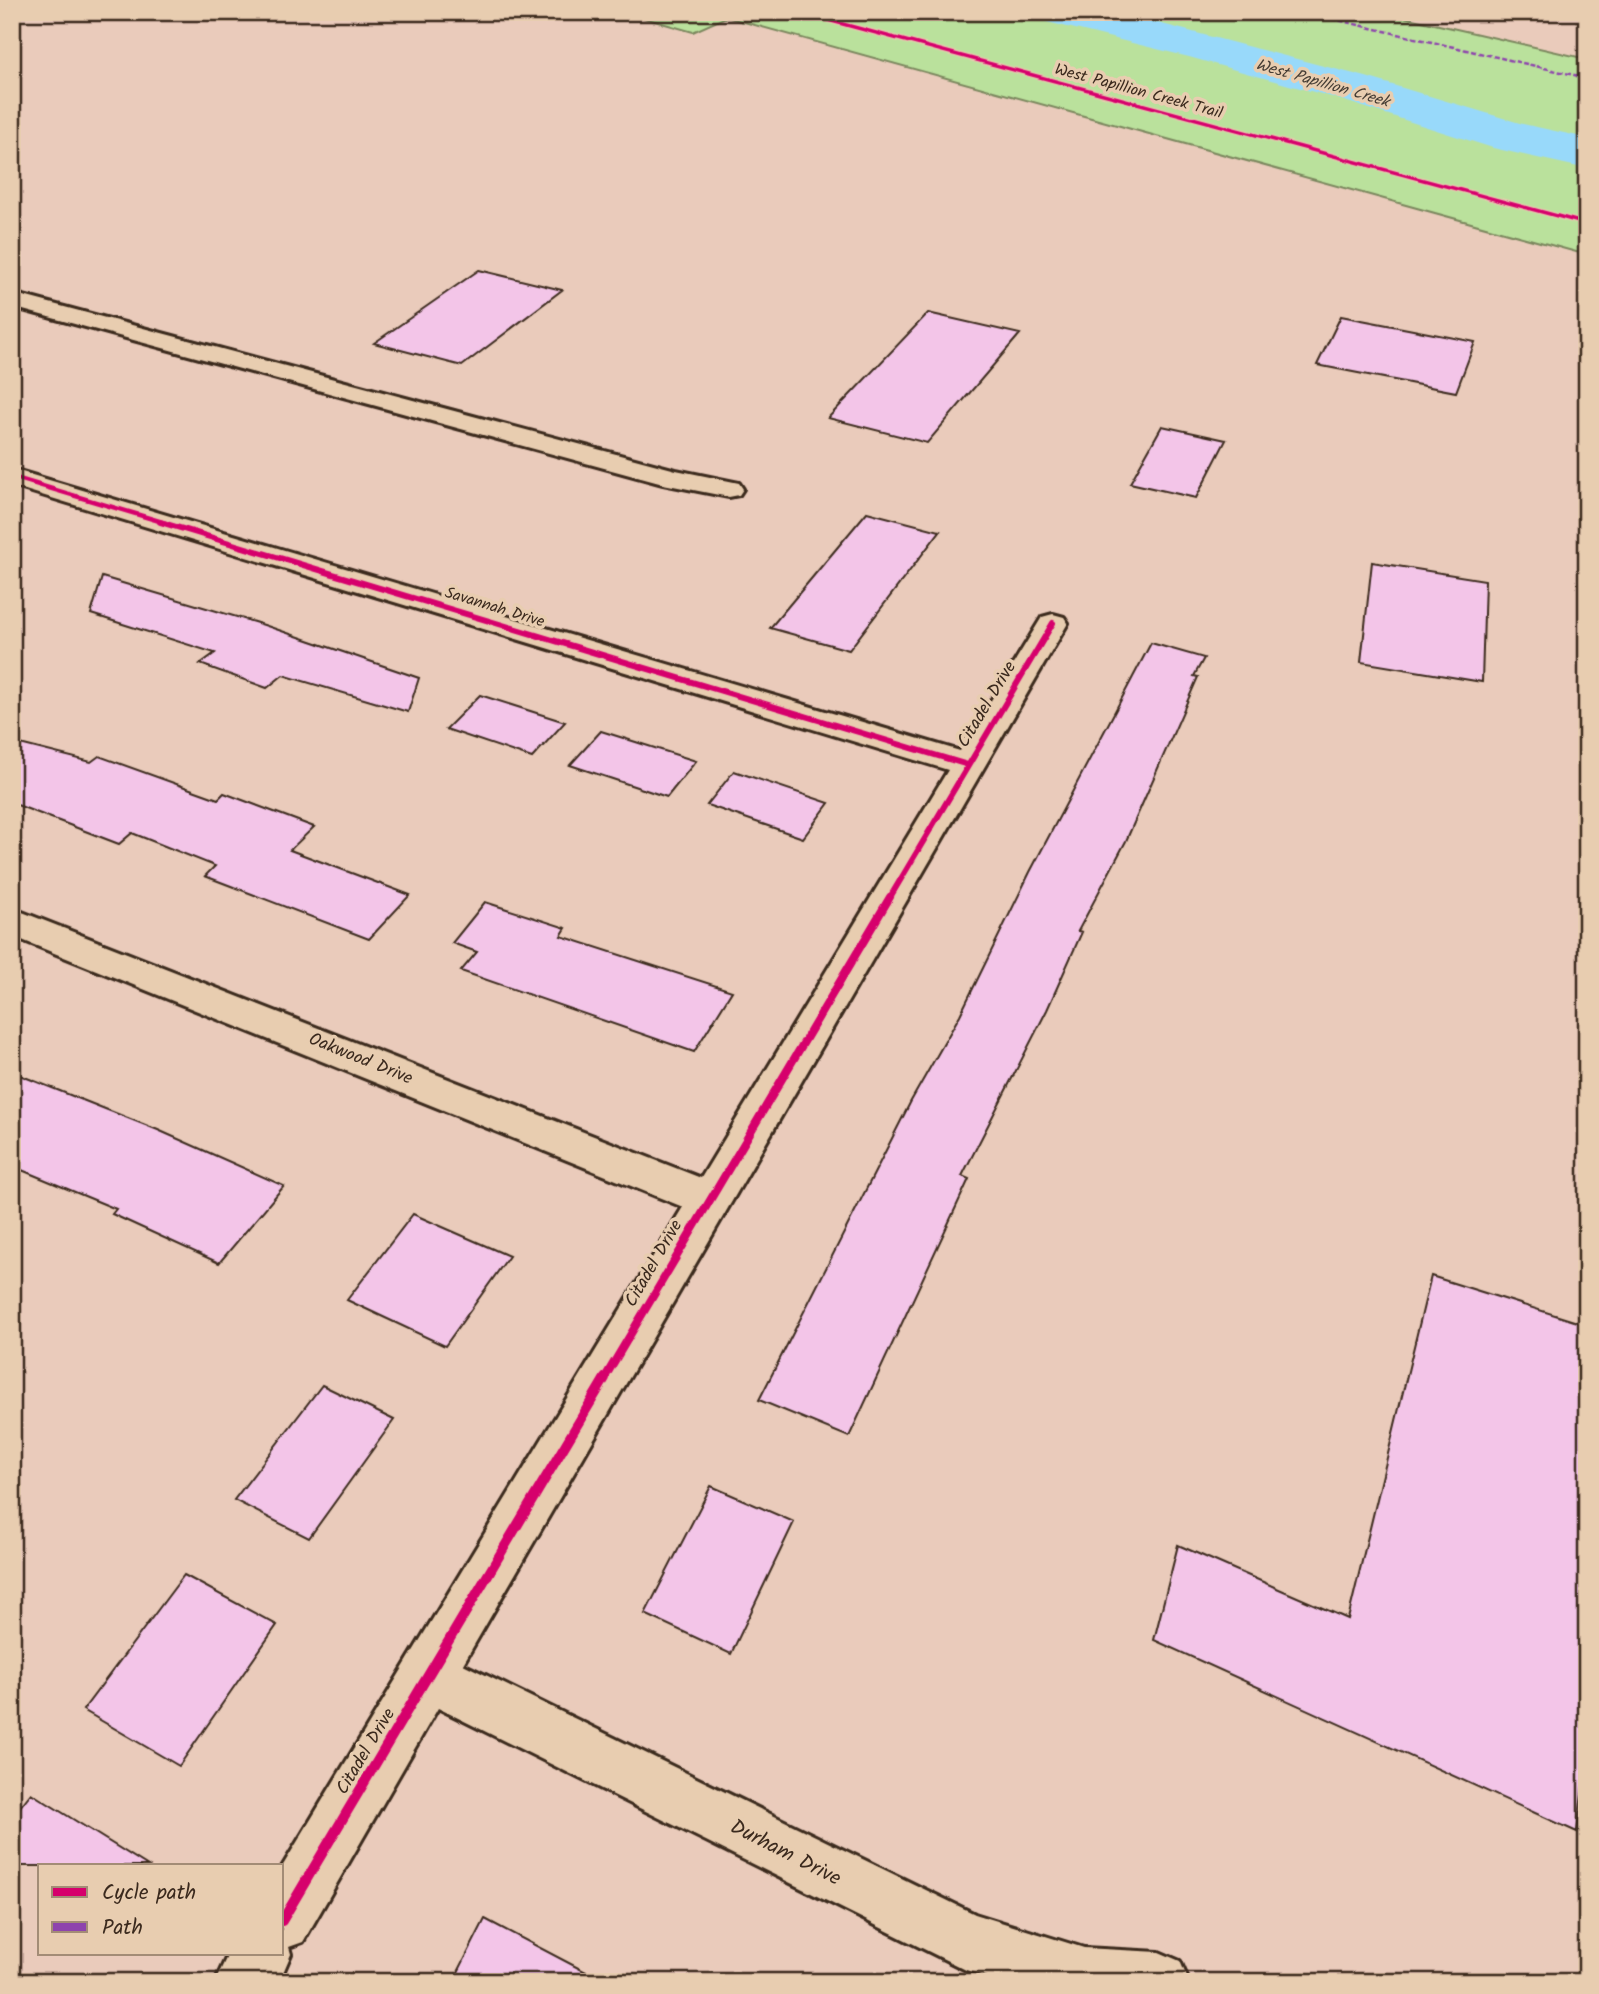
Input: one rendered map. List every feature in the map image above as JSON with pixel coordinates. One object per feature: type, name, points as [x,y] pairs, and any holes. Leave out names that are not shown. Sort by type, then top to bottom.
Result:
[{"type":"street","points":[[12,300],[673,478],[729,489]]},
{"type":"street","name":"Savannah Drive","points":[[12,477],[968,765]]},
{"type":"street","name":"Citadel Drive","points":[[284,1918],[708,1199],[1054,623]]},
{"type":"street","name":"Oakwood Drive","points":[[12,921],[249,1013],[708,1199]]},
{"type":"street","name":"Durham Drive","points":[[428,1675],[967,1941],[1084,1978],[1159,1982]]},
{"type":"street","points":[[245,1982],[261,1955]]},
{"type":"green space","points":[[623,12],[1382,12],[1587,59],[1587,255],[726,17],[693,32]]},
{"type":"building","points":[[479,270],[562,290],[462,366],[374,343]]},
{"type":"building","points":[[928,313],[1020,334],[927,443],[828,418]]},
{"type":"building","points":[[1341,316],[1475,342],[1456,392],[1317,365]]},
{"type":"building","points":[[1162,426],[1226,440],[1196,498],[1130,483]]},
{"type":"building","points":[[867,512],[940,531],[849,650],[770,628]]},
{"type":"building","points":[[1372,562],[1485,580],[1482,682],[1361,662]]},
{"type":"building","points":[[102,577],[264,625],[419,678],[408,712],[283,675],[267,688],[200,664],[215,653],[91,614]]},
{"type":"building","points":[[1151,643],[1204,658],[1194,676],[1198,677],[1126,841],[1078,931],[1082,932],[1047,1010],[962,1176],[969,1179],[849,1437],[759,1400],[911,1101],[960,1015],[1030,872]]},
{"type":"building","points":[[480,695],[565,722],[532,758],[446,729]]},
{"type":"building","points":[[601,731],[696,761],[667,797],[570,765]]},
{"type":"building","points":[[12,742],[91,762],[99,756],[218,799],[224,793],[314,827],[290,850],[410,895],[369,939],[205,876],[215,866],[132,833],[119,844],[12,803]]},
{"type":"building","points":[[734,771],[829,803],[803,838],[707,805]]},
{"type":"building","points":[[485,902],[566,928],[561,936],[732,991],[694,1052],[461,971],[477,952],[452,943]]},
{"type":"building","points":[[12,1072],[158,1130],[284,1186],[219,1263],[112,1214],[116,1209],[12,1166]]},
{"type":"building","points":[[413,1214],[509,1256],[445,1346],[347,1300]]},
{"type":"building","points":[[1431,1276],[1587,1325],[1587,1754],[1577,1832],[1154,1640],[1178,1545],[1348,1619]]},
{"type":"building","points":[[322,1385],[394,1420],[309,1538],[234,1500]]},
{"type":"building","points":[[711,1486],[794,1522],[731,1654],[645,1614]]},
{"type":"building","points":[[184,1575],[277,1625],[179,1766],[83,1710]]},
{"type":"building","points":[[31,1793],[145,1864],[12,1866],[12,1817]]},
{"type":"building","points":[[485,1919],[605,1982],[453,1982]]},
{"type":"waterway","name":"West Papillion Creek","points":[[1059,12],[1204,47],[1349,87],[1511,137],[1587,154]]},
{"type":"marked path","points":[[1303,12],[1587,78]]},
{"type":"cycle path","name":"West Papillion Creek Trail","points":[[798,12],[1587,224]]},
{"type":"cycle path","points":[[12,477],[968,765]]},
{"type":"cycle path","points":[[284,1918],[1053,623]]}]
